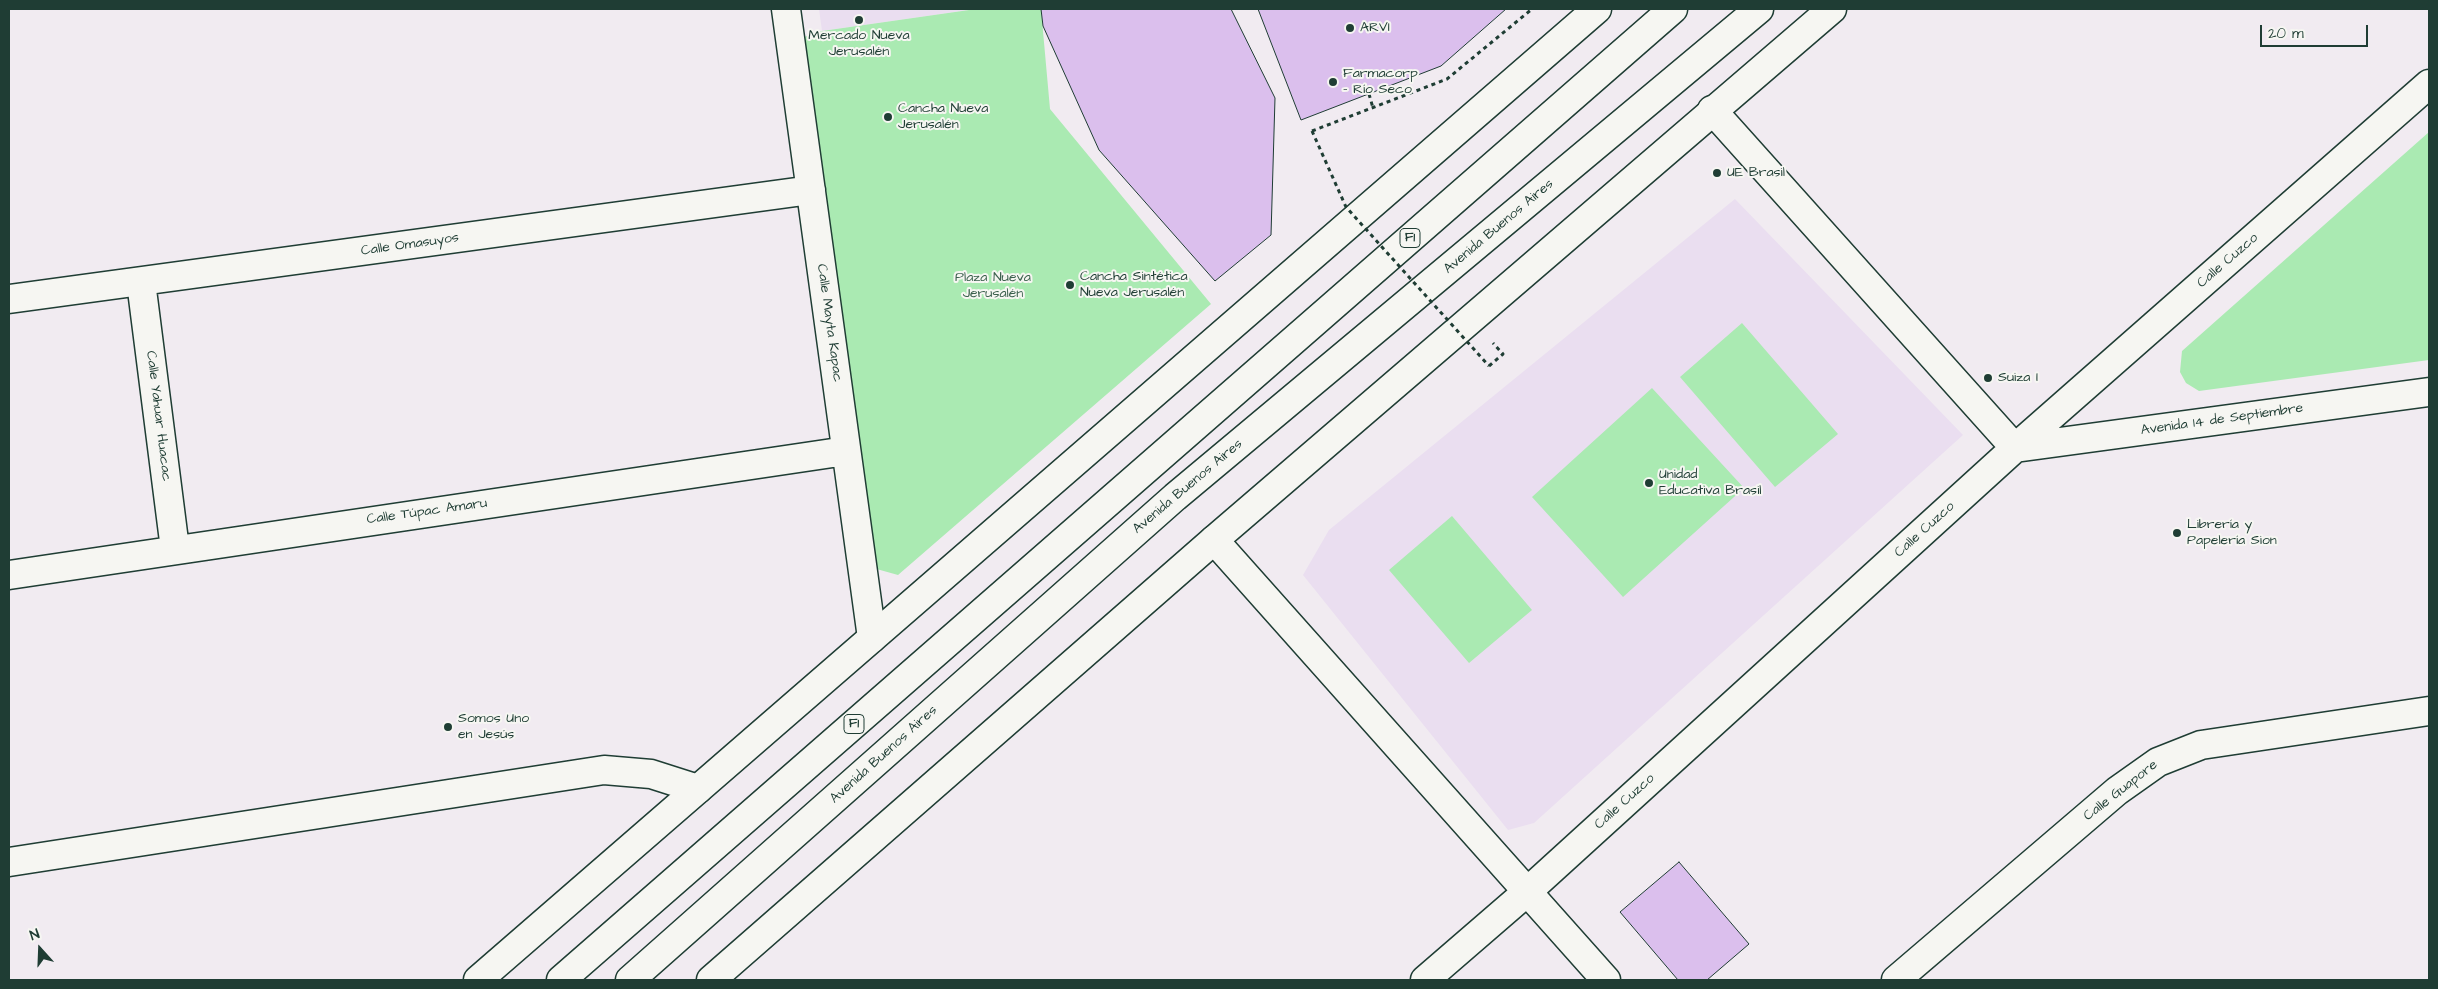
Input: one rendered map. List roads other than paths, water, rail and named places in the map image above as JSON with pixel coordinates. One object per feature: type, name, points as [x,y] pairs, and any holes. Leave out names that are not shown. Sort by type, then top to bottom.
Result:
[{"type":"main road","name":"Calle Mayta Kapac","points":[[786,9],[872,638]]},
{"type":"main road","points":[[478,980],[1598,9]]},
{"type":"main road","name":"F1","points":[[561,980],[1673,9]]},
{"type":"main road","name":"Avenida Buenos Aires","points":[[630,980],[1175,497],[1760,9]]},
{"type":"main road","points":[[710,980],[1214,540],[1712,110],[1832,9]]},
{"type":"main road","name":"Calle Cuzco","points":[[1425,980],[1528,891],[2015,448],[2429,84]]},
{"type":"main road","points":[[1712,110],[2015,448]]},
{"type":"main road","name":"Calle Omasuyos","points":[[9,299],[811,190]]},
{"type":"main road","name":"Calle Yahuar Huacac","points":[[140,282],[174,549]]},
{"type":"main road","name":"Avenida 14 de Septiembre","points":[[2015,448],[2429,392]]},
{"type":"main road","name":"Calle Túpac Amaru","points":[[9,575],[174,549],[846,451]]},
{"type":"main road","points":[[1214,540],[1606,980]]},
{"type":"main road","name":"Calle Guapore","points":[[1896,980],[2117,791],[2158,762],[2201,744],[2429,710]]},
{"type":"main road","points":[[9,862],[604,770],[652,774],[698,789]]},
{"type":"place","name":"Mercado Nueva Jerusalén","points":[[859,20]]},
{"type":"place","name":"ARVI","points":[[1350,28]]},
{"type":"place","name":"Farmacorp - Río Seco","points":[[1333,82]]},
{"type":"place","name":"Cancha Nueva Jerusalén","points":[[888,117]]},
{"type":"place","name":"UE Brasil","points":[[1717,173]]},
{"type":"place","name":"Cancha Sintética Nueva Jerusalén","points":[[1070,285]]},
{"type":"place","name":"Suiza I","points":[[1988,378]]},
{"type":"place","name":"Unidad Educativa Brasil","points":[[1649,483]]},
{"type":"place","name":"Librería y Papelería Sion","points":[[2177,533]]},
{"type":"place","name":"Somos Uno en Jesús","points":[[448,727]]},
{"type":"park label","name":"Plaza Nueva Jerusalén","points":[[993,286]]}]
